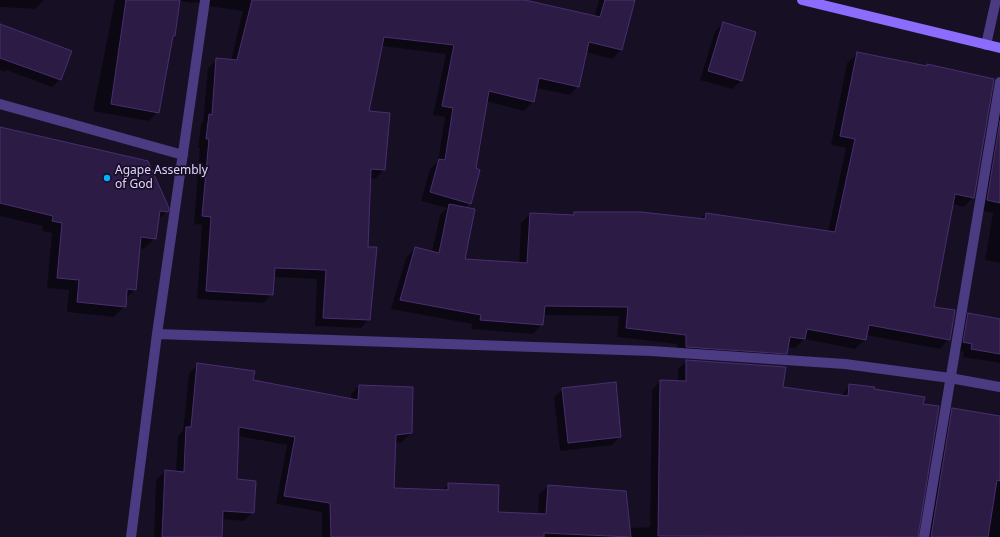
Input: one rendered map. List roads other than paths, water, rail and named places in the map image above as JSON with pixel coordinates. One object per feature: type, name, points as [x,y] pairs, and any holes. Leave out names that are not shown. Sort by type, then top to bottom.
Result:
[{"type":"main road","points":[[802,0],[1000,48]]},
{"type":"street","points":[[131,537],[157,334],[205,0]]},
{"type":"street","points":[[986,45],[996,0]]},
{"type":"street","points":[[924,537],[1000,82]]},
{"type":"street","points":[[0,104],[183,155]]},
{"type":"street","points":[[157,334],[651,351],[845,364],[950,378],[1000,388]]},
{"type":"place","name":"Agape Assembly of God","points":[[107,178]]}]
